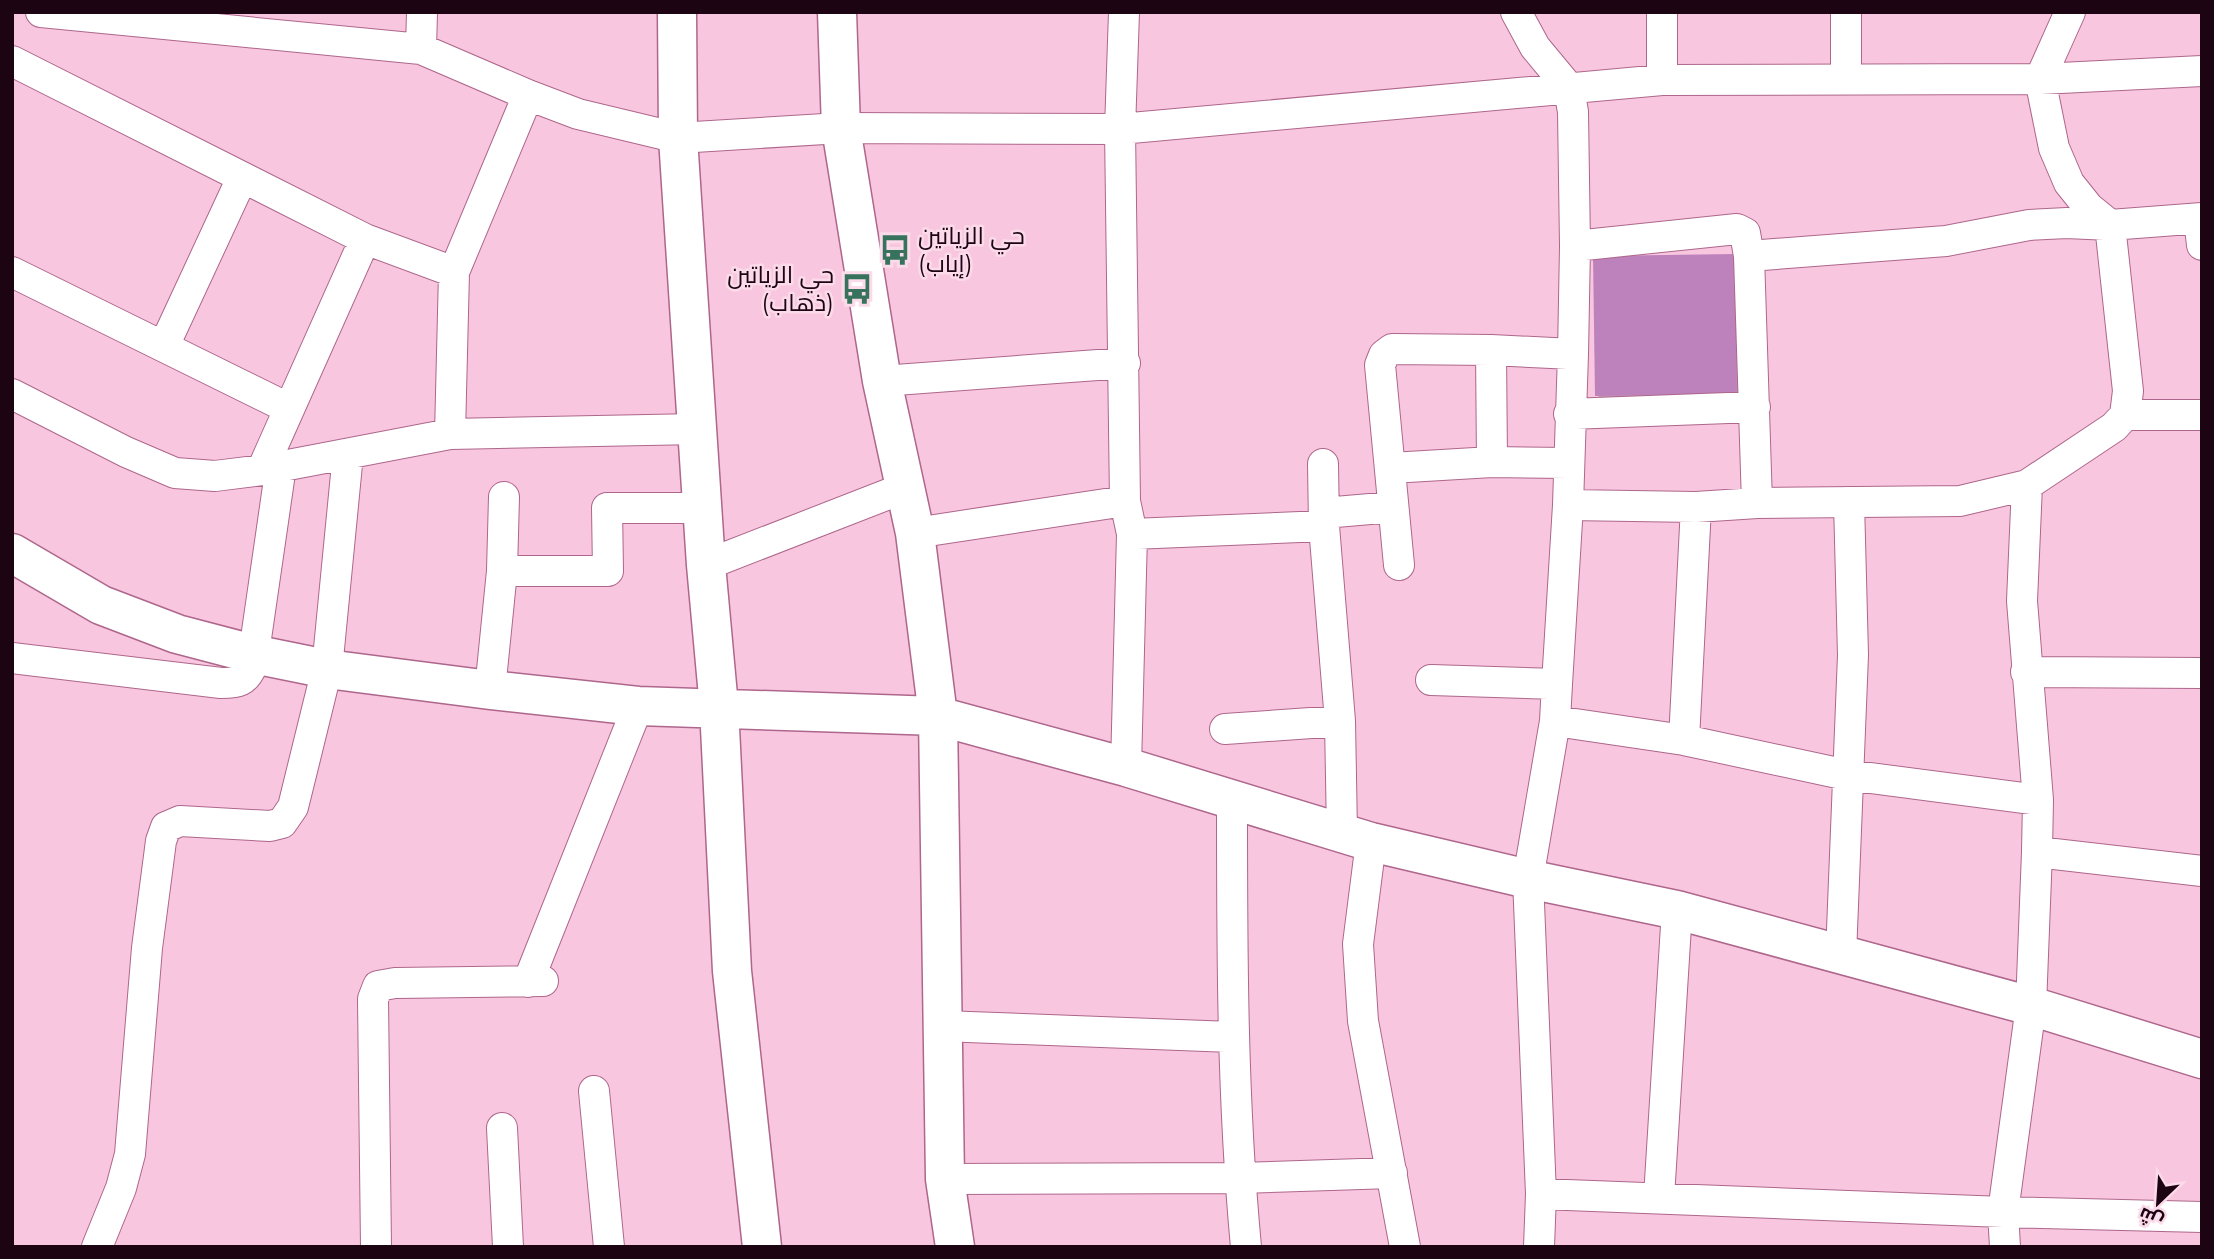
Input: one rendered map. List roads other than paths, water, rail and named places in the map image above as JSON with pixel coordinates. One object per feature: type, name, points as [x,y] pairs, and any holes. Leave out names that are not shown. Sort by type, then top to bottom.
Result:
[{"type":"street","points":[[41,12],[421,49],[578,114],[678,138],[841,128],[1120,129],[1662,80],[2040,79],[2202,71]]},
{"type":"street","points":[[421,49],[422,12]]},
{"type":"street","points":[[677,12],[678,138],[706,565],[719,707],[732,971],[761,1247]]},
{"type":"street","points":[[837,12],[841,128],[883,381],[915,533],[938,716],[945,1180],[955,1247]]},
{"type":"street","points":[[1124,12],[1120,129],[1125,501],[1132,534],[1125,767]]},
{"type":"street","points":[[1516,12],[1535,47],[1569,88],[1573,112],[1575,246],[1568,505],[1555,721],[1528,879],[1541,1194],[1539,1247]]},
{"type":"street","points":[[1662,12],[1662,80]]},
{"type":"street","points":[[1846,12],[1846,79]]},
{"type":"street","points":[[1568,505],[1696,507],[1757,503],[1960,501],[2027,485],[2113,427],[2125,415],[2128,391],[2110,225],[2089,208],[2069,183],[2054,148],[2040,79],[2070,12]]},
{"type":"street","points":[[12,61],[365,239],[454,272]]},
{"type":"street","points":[[450,434],[454,272],[528,95]]},
{"type":"street","points":[[164,346],[242,178]]},
{"type":"street","points":[[1749,256],[1946,241],[2029,225],[2067,223],[2201,227]]},
{"type":"street","points":[[1575,246],[1737,229],[1745,233],[1749,256],[1757,503]]},
{"type":"street","points":[[12,658],[221,683],[238,683],[247,678],[252,666],[271,468],[288,408],[365,239]]},
{"type":"street","points":[[12,271],[288,408]]},
{"type":"street","points":[[1399,565],[1380,365],[1384,355],[1392,349],[1491,349],[1573,354]]},
{"type":"street","points":[[1491,349],[1492,462]]},
{"type":"street","points":[[883,381],[1125,363]]},
{"type":"street","points":[[12,394],[126,452],[175,473],[215,476],[450,434],[698,429]]},
{"type":"street","points":[[1569,414],[1755,407]]},
{"type":"street","points":[[2125,415],[2202,415]]},
{"type":"street","points":[[97,1247],[121,1188],[131,1154],[147,948],[161,841],[166,827],[180,821],[270,826],[282,823],[293,807],[327,669],[348,454]]},
{"type":"street","points":[[1391,468],[1492,462],[1568,463]]},
{"type":"street","points":[[1323,464],[1324,519],[1340,721],[1357,837],[1358,944],[1363,1021],[1405,1247]]},
{"type":"street","points":[[2005,1247],[2003,1212],[2031,1006],[2037,852],[2038,800],[2022,601],[2027,485]]},
{"type":"street","points":[[706,565],[904,488]]},
{"type":"street","points":[[491,691],[502,571],[504,497]]},
{"type":"street","points":[[915,533],[1125,501]]},
{"type":"street","points":[[1841,955],[1853,655],[1850,502]]},
{"type":"street","points":[[1132,534],[1324,519],[1393,507]]},
{"type":"street","points":[[1684,740],[1696,507]]},
{"type":"street","points":[[502,571],[608,571],[607,508],[703,508]]},
{"type":"street","points":[[12,553],[101,604],[177,634],[253,654],[327,669],[491,691],[638,706],[938,716],[1125,767],[1357,837],[1528,879],[1677,910],[2031,1006],[2202,1059]]},
{"type":"street","points":[[2026,671],[2202,673]]},
{"type":"street","points":[[1431,680],[1557,684]]},
{"type":"street","points":[[376,1247],[373,999],[378,986],[535,981],[638,706]]},
{"type":"street","points":[[1225,729],[1340,721]]},
{"type":"street","points":[[1555,721],[1684,740],[1847,775],[2038,800]]},
{"type":"street","points":[[1232,800],[1232,1037],[1239,1178],[1246,1247]]},
{"type":"street","points":[[2037,852],[2202,870]]},
{"type":"street","points":[[1659,1197],[1677,910]]},
{"type":"street","points":[[942,1026],[1232,1037]]},
{"type":"street","points":[[594,1091],[610,1247]]},
{"type":"street","points":[[502,1128],[509,1247]]},
{"type":"street","points":[[945,1180],[1239,1178],[1392,1173]]},
{"type":"street","points":[[1541,1194],[2202,1217]]},
{"type":"place","name":"حي الزياتين (إياب)","points":[[895,250]]},
{"type":"place","name":"حي الزياتين (ذهاب)","points":[[857,289]]}]
